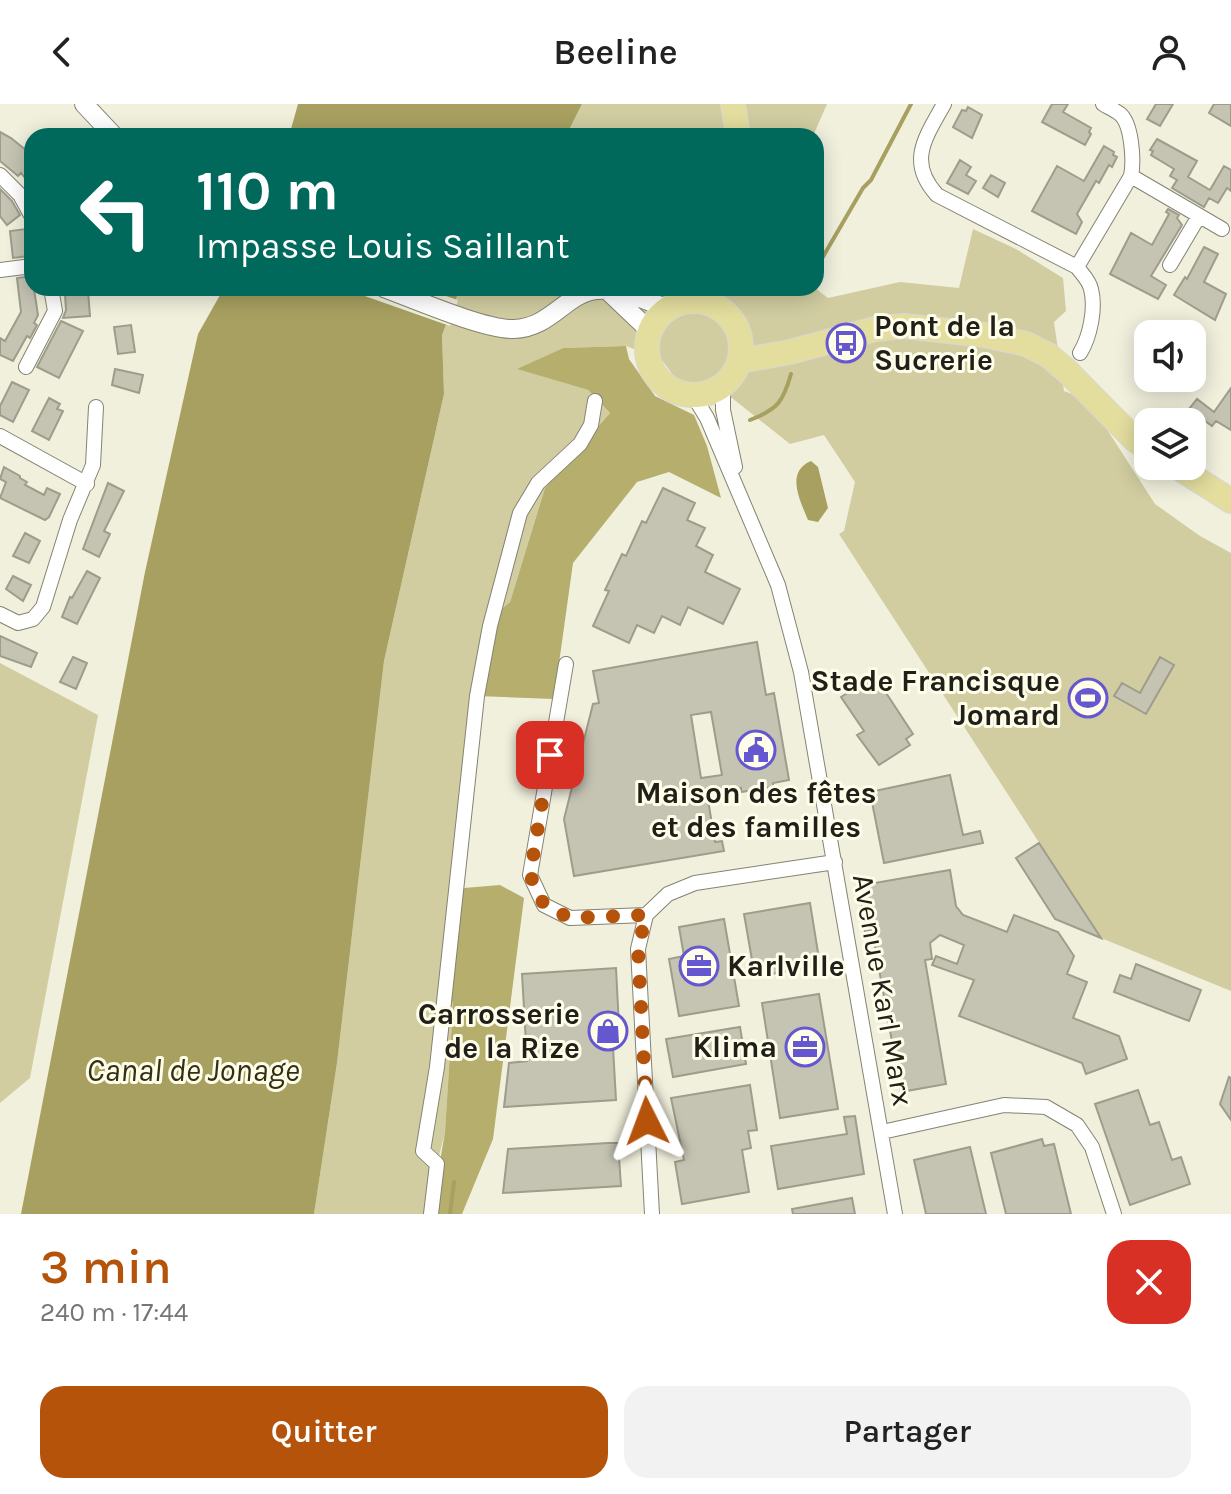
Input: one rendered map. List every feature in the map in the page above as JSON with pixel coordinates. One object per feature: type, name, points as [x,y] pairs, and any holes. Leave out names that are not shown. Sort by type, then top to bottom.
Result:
[{"type":"main road","points":[[733,104],[737,128]]},
{"type":"main road","points":[[750,104],[753,128]]},
{"type":"main road","points":[[696,296],[669,309],[658,319],[650,331],[648,358],[655,375],[676,391],[693,395],[723,385],[739,361],[739,336],[725,299],[705,296]]},
{"type":"main road","points":[[739,361],[790,352],[875,329],[904,326],[998,338],[1026,344],[1048,355],[1134,439]]},
{"type":"main road","points":[[1198,480],[1231,501]]},
{"type":"street","points":[[84,104],[106,128]]},
{"type":"street","points":[[944,104],[925,138],[920,163],[925,182],[937,195],[1077,267],[1092,292],[1090,326],[1080,353]]},
{"type":"street","points":[[1077,267],[1131,176],[1134,162],[1126,122],[1119,113],[1103,104]]},
{"type":"street","points":[[0,175],[24,202]]},
{"type":"street","points":[[1131,176],[1222,229]]},
{"type":"street","points":[[1170,265],[1199,216]]},
{"type":"street","points":[[0,270],[24,267]]},
{"type":"street","points":[[26,367],[55,311],[52,296]]},
{"type":"street","points":[[407,296],[493,326],[513,329],[529,327],[558,313],[579,296]]},
{"type":"street","points":[[613,296],[650,331]]},
{"type":"street","points":[[634,296],[669,309]]},
{"type":"street","name":"Avenue Karl Marx","points":[[723,385],[723,410],[742,498]]},
{"type":"street","name":"Avenue Karl Marx","points":[[693,395],[707,418],[778,585],[801,672],[895,1214]]},
{"type":"street","points":[[431,1214],[437,1164],[423,1151],[437,1067],[477,696],[490,626],[520,513],[538,483],[580,444],[591,425],[595,401]]},
{"type":"street","points":[[0,614],[18,623],[33,619],[43,607],[70,520],[93,465],[96,407]]},
{"type":"street","points":[[0,436],[87,484]]},
{"type":"street","points":[[566,664],[530,875],[544,905],[570,918],[646,915]]},
{"type":"street","points":[[652,1214],[638,949],[646,915],[668,894],[695,883],[835,862]]},
{"type":"street","points":[[882,1132],[1004,1105],[1046,1107],[1077,1125],[1092,1147],[1114,1214]]},
{"type":"shaded area","points":[[582,104],[827,104],[816,128],[570,128]]},
{"type":"shaded area","points":[[973,229],[1016,249],[1063,278],[1066,311],[1054,322],[1064,391],[1088,400],[1134,471],[1134,480],[1140,480],[1155,504],[1200,536],[1231,553],[1231,991],[1101,938],[839,534],[844,531],[855,482],[824,435],[790,444],[732,398],[676,379],[661,359],[626,346],[563,348],[518,369],[588,390],[610,413],[545,488],[510,602],[483,625],[443,971],[453,1004],[445,1132],[437,1164],[431,1214],[314,1214],[337,1063],[384,661],[444,394],[442,335],[455,296],[824,295],[828,298],[900,282],[959,288]]},
{"type":"shaded area","points":[[626,346],[629,359],[655,396],[694,415],[707,446],[721,498],[669,472],[637,482],[573,563],[554,699],[477,696],[483,625],[510,602],[545,488],[610,413],[588,390],[517,369],[563,348]]},
{"type":"shaded area","points":[[0,663],[98,715],[30,1078],[0,1103]]},
{"type":"shaded area","points":[[500,885],[524,898],[493,1139],[462,1214],[431,1214],[445,1132],[453,1004],[442,971],[452,889]]},
{"type":"water","points":[[298,104],[582,104],[570,128],[291,128]]},
{"type":"water","name":"Canal de Jonage","points":[[219,296],[457,296],[442,335],[444,394],[384,661],[337,1063],[314,1214],[21,1214],[145,572],[198,334]]},
{"type":"water","points":[[811,461],[818,467],[828,508],[818,522],[808,520],[797,487],[798,472]]},
{"type":"pier","points":[[365,296],[446,296],[458,300],[450,326]]},
{"type":"building","points":[[1052,104],[1068,104],[1063,112],[1091,128],[1085,145],[1042,122]]},
{"type":"building","points":[[1156,104],[1173,104],[1160,126],[1147,119]]},
{"type":"building","points":[[1214,104],[1231,104],[1231,126],[1209,113]]},
{"type":"building","points":[[968,107],[982,115],[972,138],[953,127],[962,110],[966,111]]},
{"type":"building","points":[[0,132],[24,149],[24,177],[21,173],[18,176],[0,161]]},
{"type":"building","points":[[1157,139],[1197,161],[1188,177],[1210,190],[1224,166],[1231,170],[1231,191],[1227,188],[1218,203],[1209,198],[1204,207],[1172,188],[1177,180],[1170,176],[1174,169],[1151,155],[1153,151],[1150,150]]},
{"type":"building","points":[[1104,146],[1117,157],[1099,183],[1096,181],[1077,214],[1082,222],[1076,234],[1032,211],[1057,166],[1084,181]]},
{"type":"building","points":[[960,160],[971,167],[966,175],[976,181],[968,194],[947,183]]},
{"type":"building","points":[[991,175],[1005,183],[998,197],[983,188]]},
{"type":"building","points":[[0,189],[20,215],[7,225],[0,216]]},
{"type":"building","points":[[1168,209],[1179,215],[1177,218],[1182,225],[1151,276],[1166,285],[1158,299],[1110,274],[1131,233],[1152,245],[1169,214],[1166,212]]},
{"type":"building","points":[[24,229],[24,257],[13,258],[10,231]]},
{"type":"building","points":[[1204,247],[1218,254],[1204,282],[1226,294],[1215,320],[1174,295],[1185,277],[1187,279]]},
{"type":"building","points":[[24,277],[24,296],[35,296],[38,315],[30,338],[27,336],[13,361],[0,355],[0,338],[5,341],[21,312],[17,278]]},
{"type":"building","points":[[65,296],[88,296],[90,316],[63,318]]},
{"type":"building","points":[[61,321],[83,331],[59,378],[37,367]]},
{"type":"building","points":[[131,325],[135,352],[118,354],[114,327]]},
{"type":"building","points":[[115,369],[143,375],[139,393],[112,385]]},
{"type":"building","points":[[12,382],[29,390],[13,422],[0,415],[0,406]]},
{"type":"building","points":[[1231,388],[1231,430],[1216,421],[1212,426],[1206,422],[1206,408],[1190,408],[1197,399],[1214,412]]},
{"type":"building","points":[[49,398],[60,404],[57,409],[63,411],[49,440],[32,431]]},
{"type":"building","points":[[4,467],[27,482],[25,485],[44,495],[47,488],[60,494],[49,517],[45,520],[0,498],[6,482],[0,479]]},
{"type":"building","points":[[108,483],[124,491],[104,531],[110,534],[99,557],[83,549]]},
{"type":"building","points":[[663,488],[695,503],[687,520],[705,528],[696,546],[713,555],[705,572],[740,589],[723,624],[688,607],[680,625],[662,616],[654,633],[637,625],[629,643],[593,626],[622,554],[626,556],[642,521],[646,523]]},
{"type":"building","points":[[25,533],[40,541],[29,563],[13,556]]},
{"type":"building","points":[[87,571],[100,578],[77,624],[62,617],[70,597]]},
{"type":"building","points":[[13,576],[31,585],[23,601],[6,589]]},
{"type":"building","points":[[0,636],[37,653],[31,667],[0,656]]},
{"type":"building","points":[[757,642],[766,695],[774,693],[789,780],[773,783],[773,787],[707,794],[715,842],[722,841],[724,851],[574,876],[564,819],[593,704],[599,703],[593,671]],"holes":[[[711,712],[722,775],[701,778],[691,715]]]},
{"type":"building","points":[[73,657],[87,663],[76,689],[60,682]]},
{"type":"building","points":[[1160,657],[1174,665],[1146,714],[1114,696],[1122,683],[1140,693]]},
{"type":"building","points":[[875,676],[913,734],[906,739],[910,745],[879,765],[857,735],[864,731],[841,697]]},
{"type":"building","points":[[950,775],[963,835],[980,831],[983,843],[884,863],[870,792]]},
{"type":"building","points":[[1039,843],[1101,938],[1055,919],[1016,858]]},
{"type":"building","points":[[950,870],[956,906],[963,915],[1007,932],[1014,915],[1058,932],[1074,956],[1067,974],[1087,982],[1073,1018],[1119,1036],[1127,1059],[1086,1074],[1082,1063],[959,1016],[974,980],[932,965],[936,956],[957,964],[964,945],[940,935],[930,943],[932,959],[925,960],[946,1084],[901,1092],[872,930],[865,932],[861,908],[865,899],[863,885]]},
{"type":"building","points":[[810,903],[820,965],[755,977],[744,914]]},
{"type":"building","points":[[724,919],[739,1006],[679,1016],[669,959],[684,956],[679,927]]},
{"type":"building","points":[[1136,964],[1201,990],[1189,1021],[1114,992],[1120,975],[1131,979]]},
{"type":"building","points":[[616,968],[620,1046],[613,1047],[616,1100],[504,1107],[509,1063],[527,1061],[522,974]]},
{"type":"building","points":[[819,994],[838,1109],[780,1118],[762,1003]]},
{"type":"building","points":[[740,1027],[746,1064],[673,1077],[666,1039]]},
{"type":"building","points":[[1231,1078],[1231,1120],[1220,1104]]},
{"type":"building","points":[[750,1085],[757,1130],[748,1131],[751,1148],[742,1150],[749,1192],[682,1204],[675,1162],[684,1160],[671,1098]]},
{"type":"building","points":[[1138,1090],[1150,1125],[1159,1122],[1172,1160],[1181,1157],[1190,1184],[1130,1205],[1095,1104]]},
{"type":"building","points":[[855,1116],[864,1174],[778,1189],[771,1146],[847,1134],[844,1117]]},
{"type":"building","points":[[1042,1139],[1044,1146],[1054,1144],[1071,1214],[1006,1214],[991,1153]]},
{"type":"building","points":[[618,1143],[621,1186],[503,1193],[508,1149]]},
{"type":"building","points":[[970,1147],[986,1214],[926,1214],[914,1160]]},
{"type":"building","points":[[852,1198],[855,1214],[793,1214],[792,1209]]},
{"type":"waterway","points":[[824,255],[863,188],[871,180],[911,104]]},
{"type":"waterway","points":[[750,420],[778,403],[791,374]]},
{"type":"waterway","points":[[450,1214],[454,1182]]},
{"type":"place","name":"Pont de la Sucrerie","points":[[846,343]]},
{"type":"place","name":"Stade Francisque Jomard","points":[[1088,698]]},
{"type":"place","name":"Maison des fêtes et des familles","points":[[756,750]]},
{"type":"place","name":"Karlville","points":[[699,966]]},
{"type":"place","name":"Carrosserie de la Rize","points":[[608,1031]]},
{"type":"place","name":"Klima","points":[[805,1047]]},
{"type":"route","points":[[550,755],[530,875],[544,905],[570,918],[646,915],[638,949],[647,1121]]}]
